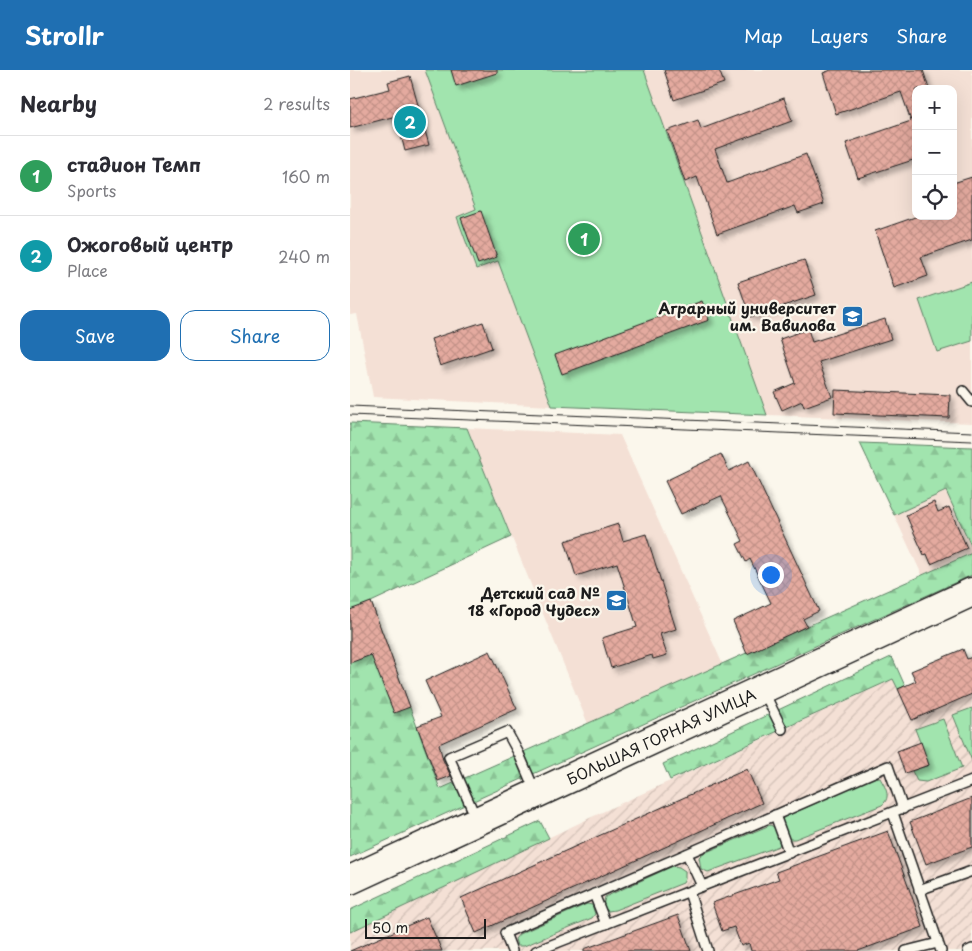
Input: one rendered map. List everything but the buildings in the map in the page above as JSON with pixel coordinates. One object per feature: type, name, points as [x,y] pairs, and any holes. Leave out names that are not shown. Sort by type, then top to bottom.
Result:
[{"type":"main road","name":"БОЛЬШАЯ ГОРНАЯ УЛИЦА","points":[[350,880],[972,592]]},
{"type":"lane","points":[[963,391],[972,402]]},
{"type":"lane","points":[[763,690],[782,729]]},
{"type":"lane","points":[[477,821],[449,757],[507,732],[519,754],[536,794]]},
{"type":"lane","points":[[512,951],[505,933],[888,766],[904,809]]},
{"type":"lane","points":[[536,951],[972,781]]},
{"type":"lane","points":[[893,813],[939,947],[906,951]]},
{"type":"lane","points":[[775,815],[789,853]]},
{"type":"lane","points":[[687,854],[702,886]]},
{"type":"lane","points":[[920,890],[972,871]]},
{"type":"lane","points":[[688,892],[708,951]]},
{"type":"lane","points":[[594,894],[606,924]]},
{"type":"lane","points":[[968,951],[972,949]]},
{"type":"shaded area","points":[[350,70],[425,70],[476,209],[457,217],[476,269],[498,261],[552,406],[373,397],[357,314],[350,315]]},
{"type":"shaded area","name":"Аграрный университет им. Вавилова","points":[[644,70],[972,70],[972,423],[767,415]]},
{"type":"shaded area","name":"Детский сад № 18 «Город Чудес»","points":[[467,428],[620,435],[723,665],[588,724]]},
{"type":"shaded area","points":[[946,491],[972,548],[972,553],[922,575],[894,515]]},
{"type":"shaded area","points":[[972,657],[972,951],[350,951],[350,932],[615,806],[894,679],[898,689]]},
{"type":"green space","points":[[425,70],[644,70],[767,415],[552,406],[498,261],[476,269],[457,217],[476,209]]},
{"type":"green space","points":[[972,282],[972,341],[937,352],[919,300]]},
{"type":"green space","points":[[350,423],[467,428],[511,537],[371,602],[440,789],[972,553],[972,575],[350,857]]},
{"type":"green space","points":[[860,443],[972,447],[972,548],[946,491],[894,515]]},
{"type":"green space","points":[[891,657],[905,686],[898,689],[893,679],[670,780],[663,764]]},
{"type":"green space","points":[[972,708],[972,761],[953,715]]},
{"type":"green space","points":[[943,719],[962,768],[926,782],[917,781],[912,771],[929,765],[915,729]]},
{"type":"green space","points":[[874,777],[880,778],[887,792],[887,799],[882,805],[795,839],[788,839],[782,819]]},
{"type":"green space","points":[[540,821],[549,838],[350,932],[350,910]]},
{"type":"green space","points":[[770,825],[774,827],[777,834],[779,846],[708,872],[701,869],[699,857],[702,854]]},
{"type":"green space","points":[[673,866],[685,871],[683,883],[615,910],[608,911],[603,906],[605,897]]},
{"type":"green space","points":[[587,904],[592,905],[595,914],[592,918],[524,946],[517,946],[515,939],[519,934]]},
{"type":"tram line","points":[[350,406],[972,432]]},
{"type":"tram line","points":[[350,415],[972,441]]},
{"type":"place","name":"Ожоговый центр","points":[[410,122]]},
{"type":"place","name":"стадион Темп","points":[[584,239]]},
{"type":"place","name":"Аграрный университет им. Вавилова","points":[[852,316]]},
{"type":"place","name":"Детский сад № 18 «Город Чудес»","points":[[616,601]]}]
